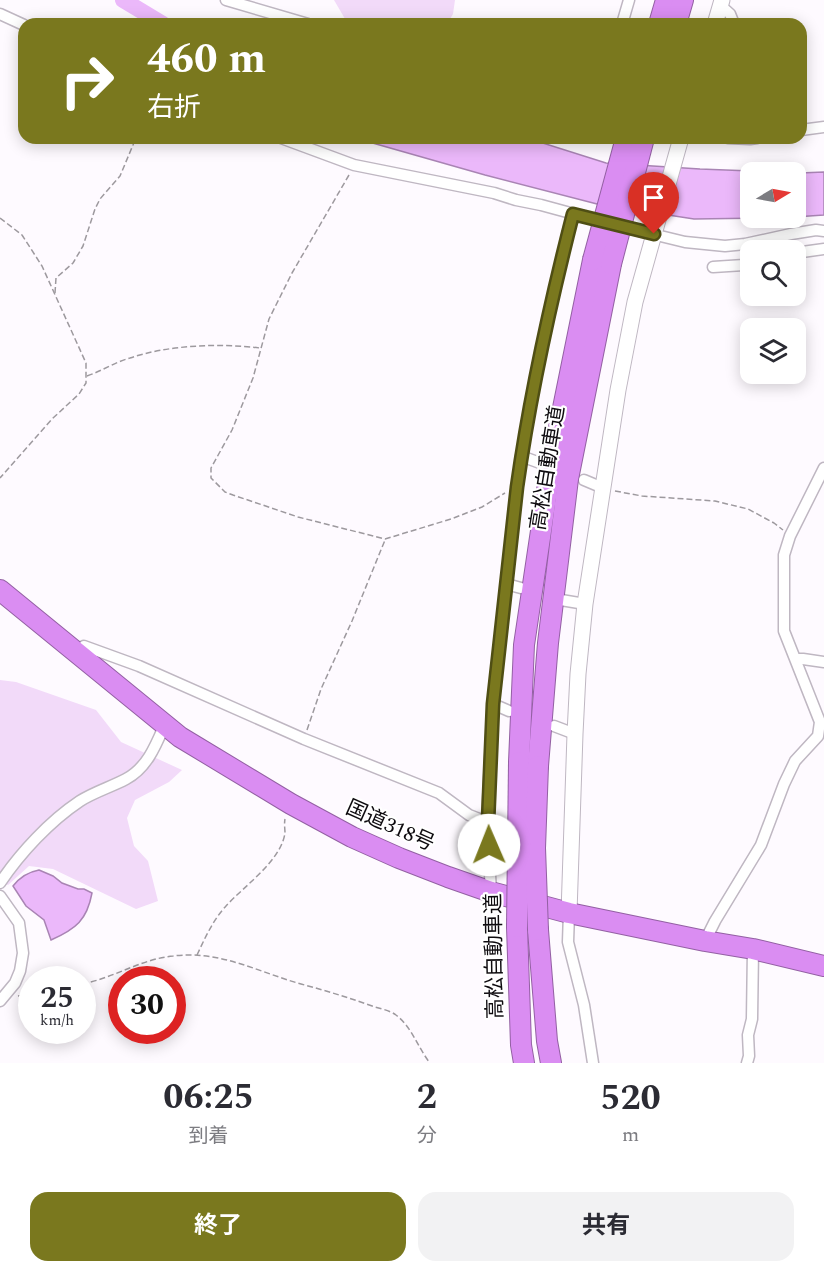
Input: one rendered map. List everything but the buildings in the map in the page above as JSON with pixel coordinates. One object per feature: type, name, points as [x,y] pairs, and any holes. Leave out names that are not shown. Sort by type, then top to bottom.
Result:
[{"type":"highway","points":[[660,18],[664,0]]},
{"type":"highway","points":[[678,18],[683,0]]},
{"type":"highway","name":"高松自動車道","points":[[524,1063],[521,1045],[517,927],[519,762],[524,645],[549,477],[602,262],[626,144]]},
{"type":"highway","name":"高松自動車道","points":[[551,1063],[547,1041],[538,930],[535,848],[538,766],[548,643],[568,479],[602,262],[642,144]]},
{"type":"highway","name":"国道318号","points":[[0,590],[180,737],[291,804],[352,837],[399,858],[491,892],[569,913],[753,949],[824,966]]},
{"type":"street","points":[[226,0],[288,18]]},
{"type":"street","points":[[624,18],[629,0]]},
{"type":"street","points":[[717,18],[721,2]]},
{"type":"street","points":[[721,2],[732,18]]},
{"type":"street","points":[[0,14],[18,22]]},
{"type":"street","points":[[807,129],[824,127]]},
{"type":"street","points":[[297,144],[354,165],[494,193],[685,242],[725,246],[816,230],[824,231]]},
{"type":"street","points":[[593,1063],[584,1005],[568,942],[578,674],[585,604],[618,390],[635,302],[679,144]]},
{"type":"street","points":[[491,892],[488,822],[493,704],[517,487],[555,284],[573,214]]},
{"type":"street","points":[[806,251],[824,249]]},
{"type":"street","points":[[712,267],[740,265]]},
{"type":"street","points":[[521,456],[540,463]]},
{"type":"street","points":[[705,941],[761,845],[795,761],[818,736],[820,722],[784,631],[784,555],[790,536],[824,468]]},
{"type":"street","points":[[584,480],[603,488]]},
{"type":"street","points":[[506,584],[521,588]]},
{"type":"street","points":[[561,600],[585,604]]},
{"type":"street","points":[[76,652],[84,646],[139,666],[304,739],[439,794],[469,815],[488,822]]},
{"type":"street","points":[[796,659],[824,662]]},
{"type":"street","points":[[493,704],[509,711]]},
{"type":"street","points":[[0,883],[16,860],[79,801],[126,779],[139,770],[153,752],[165,724]]},
{"type":"street","points":[[554,726],[574,734]]},
{"type":"street","points":[[0,896],[19,923],[23,953],[15,983],[0,1001]]},
{"type":"street","points":[[747,1063],[748,1035],[752,1019],[753,949]]},
{"type":"path","points":[[55,294],[56,278],[73,263],[83,246],[94,209],[120,176],[134,144]]},
{"type":"path","points":[[354,165],[292,273],[269,319],[253,378],[232,430],[211,468],[211,478],[225,492],[233,495],[298,517],[385,539],[472,511],[517,487]]},
{"type":"path","points":[[0,218],[22,235],[42,266],[86,363],[87,376],[87,383],[79,394],[52,419],[0,478]]},
{"type":"path","points":[[87,376],[129,358],[163,349],[234,346],[261,348]]},
{"type":"path","points":[[603,488],[642,496],[715,501],[748,509],[774,523],[790,536]]},
{"type":"path","points":[[304,739],[321,689],[352,621],[385,539]]},
{"type":"path","points":[[197,956],[224,907],[266,867],[280,847],[285,833],[284,820],[291,804]]},
{"type":"path","points":[[96,981],[148,960],[175,955],[224,959],[252,966],[298,983],[339,993],[395,1014],[430,1063]]},
{"type":"shaded area","points":[[334,0],[455,0],[451,18],[344,18]]},
{"type":"shaded area","points":[[376,144],[546,144],[606,163],[740,171],[740,218],[694,219],[597,204]]},
{"type":"shaded area","points":[[824,172],[824,215],[806,216],[806,173]]},
{"type":"shaded area","points":[[0,680],[16,682],[96,710],[121,742],[182,770],[169,782],[135,800],[127,818],[134,846],[148,861],[158,901],[136,909],[53,869],[29,866],[8,885],[0,881]]},
{"type":"shaded area","points":[[39,870],[62,883],[92,893],[87,910],[79,923],[51,940],[44,920],[26,906],[13,886],[24,875]]},
{"type":"waterway","points":[[123,0],[153,18]]},
{"type":"route","points":[[489,845],[493,704],[521,456],[555,284],[573,214],[654,234]]}]
